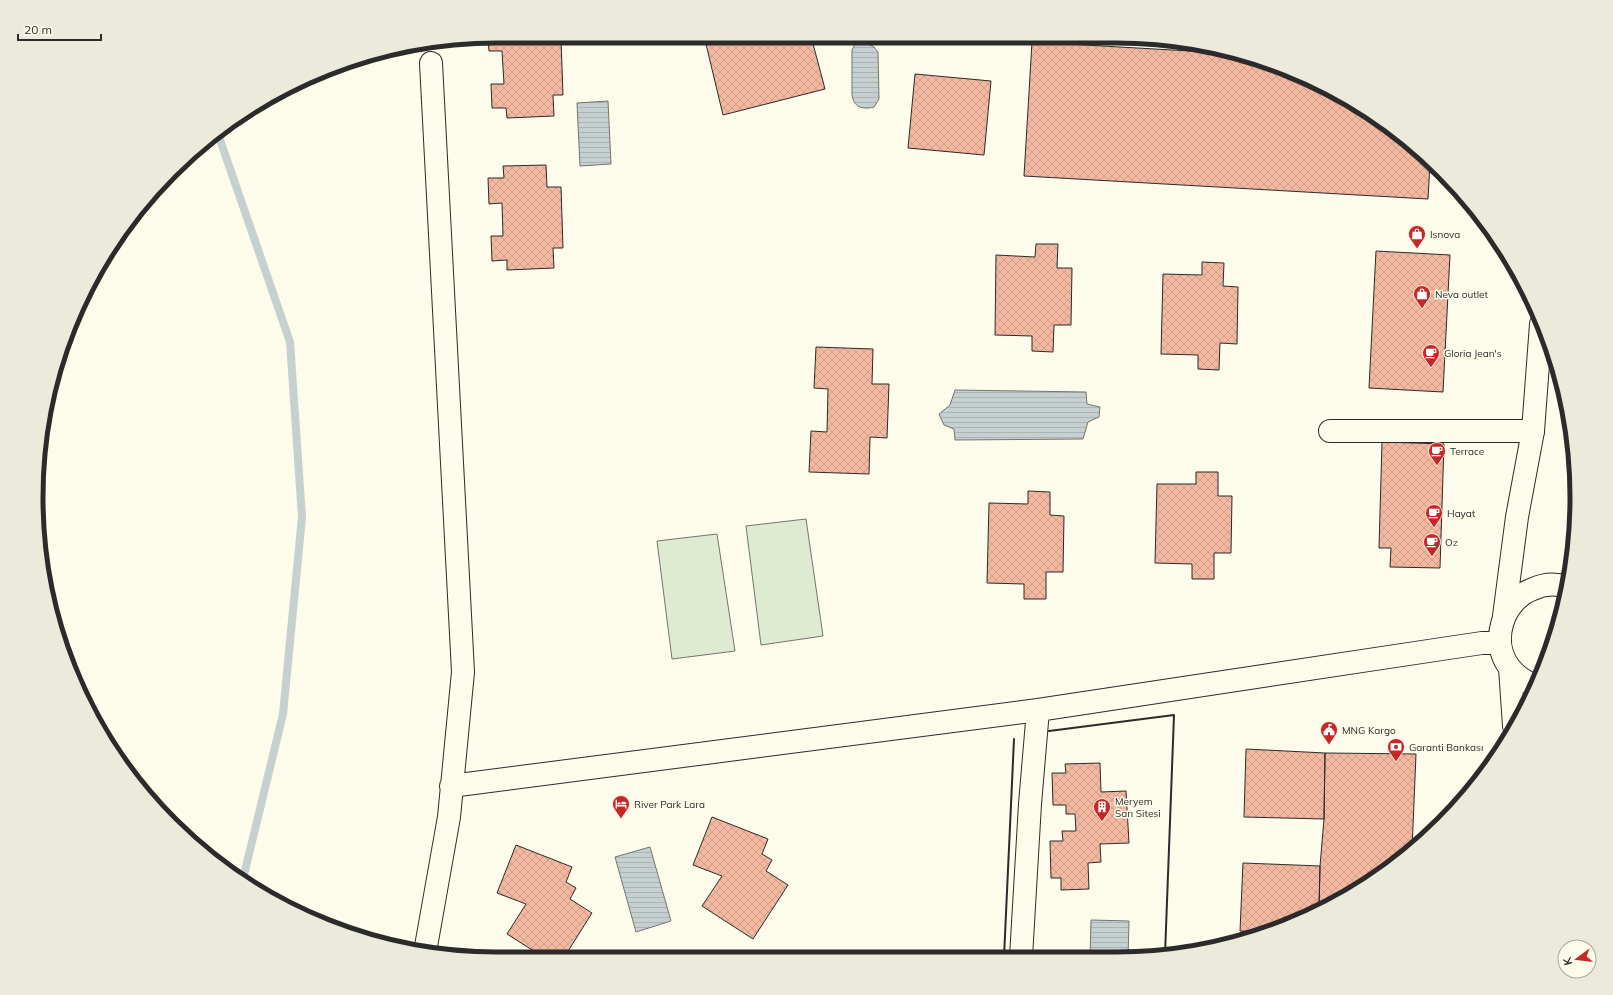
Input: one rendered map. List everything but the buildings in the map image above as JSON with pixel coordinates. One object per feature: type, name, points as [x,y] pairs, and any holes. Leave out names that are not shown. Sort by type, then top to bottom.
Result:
[{"type":"street","points":[[426,946],[449,817],[462,672],[431,63]]},
{"type":"street","points":[[1530,684],[1522,680],[1510,668],[1500,643],[1517,517],[1533,431],[1540,336]]},
{"type":"street","points":[[1330,431],[1533,431]]},
{"type":"street","points":[[1504,616],[1513,602],[1527,591],[1543,585],[1561,584]]},
{"type":"street","points":[[451,786],[1038,710],[1482,643],[1500,643]]},
{"type":"street","points":[[1510,668],[1513,717]]},
{"type":"street","points":[[1021,952],[1030,804],[1038,710]]},
{"type":"green space","points":[[806,519],[823,636],[761,645],[746,526]]},
{"type":"green space","points":[[717,534],[735,651],[672,659],[657,541]]},
{"type":"shaded area","points":[[863,43],[873,46],[878,52],[879,99],[874,107],[870,108],[862,108],[856,105],[852,94],[852,50],[855,44]]},
{"type":"shaded area","points":[[608,101],[611,164],[580,166],[577,103]]},
{"type":"shaded area","points":[[955,390],[1086,392],[1087,404],[1100,407],[1099,417],[1088,422],[1083,439],[955,440],[954,429],[944,425],[939,414],[950,405]]},
{"type":"shaded area","points":[[650,847],[671,921],[636,932],[615,857]]},
{"type":"shaded area","points":[[1091,920],[1129,921],[1128,952],[1090,952]]},
{"type":"waterway","points":[[220,138],[290,342],[302,517],[283,714],[244,874]]},
{"type":"wall","points":[[1049,731],[1174,715],[1165,949]]},
{"type":"wall","points":[[1004,952],[1014,739]]},
{"type":"place","name":"Isnova","points":[[1417,249]]},
{"type":"place","name":"Neva outlet","points":[[1422,309]]},
{"type":"place","name":"Gloria Jean's","points":[[1431,368]]},
{"type":"place","name":"Terrace","points":[[1437,466]]},
{"type":"place","name":"Hayat","points":[[1434,528]]},
{"type":"place","name":"Oz","points":[[1432,557]]},
{"type":"place","name":"MNG Kargo","points":[[1329,745]]},
{"type":"place","name":"Garanti Bankası","points":[[1396,762]]},
{"type":"place","name":"River Park Lara","points":[[621,819]]},
{"type":"place","name":"Meryem Sarı Sitesi","points":[[1102,822]]}]
